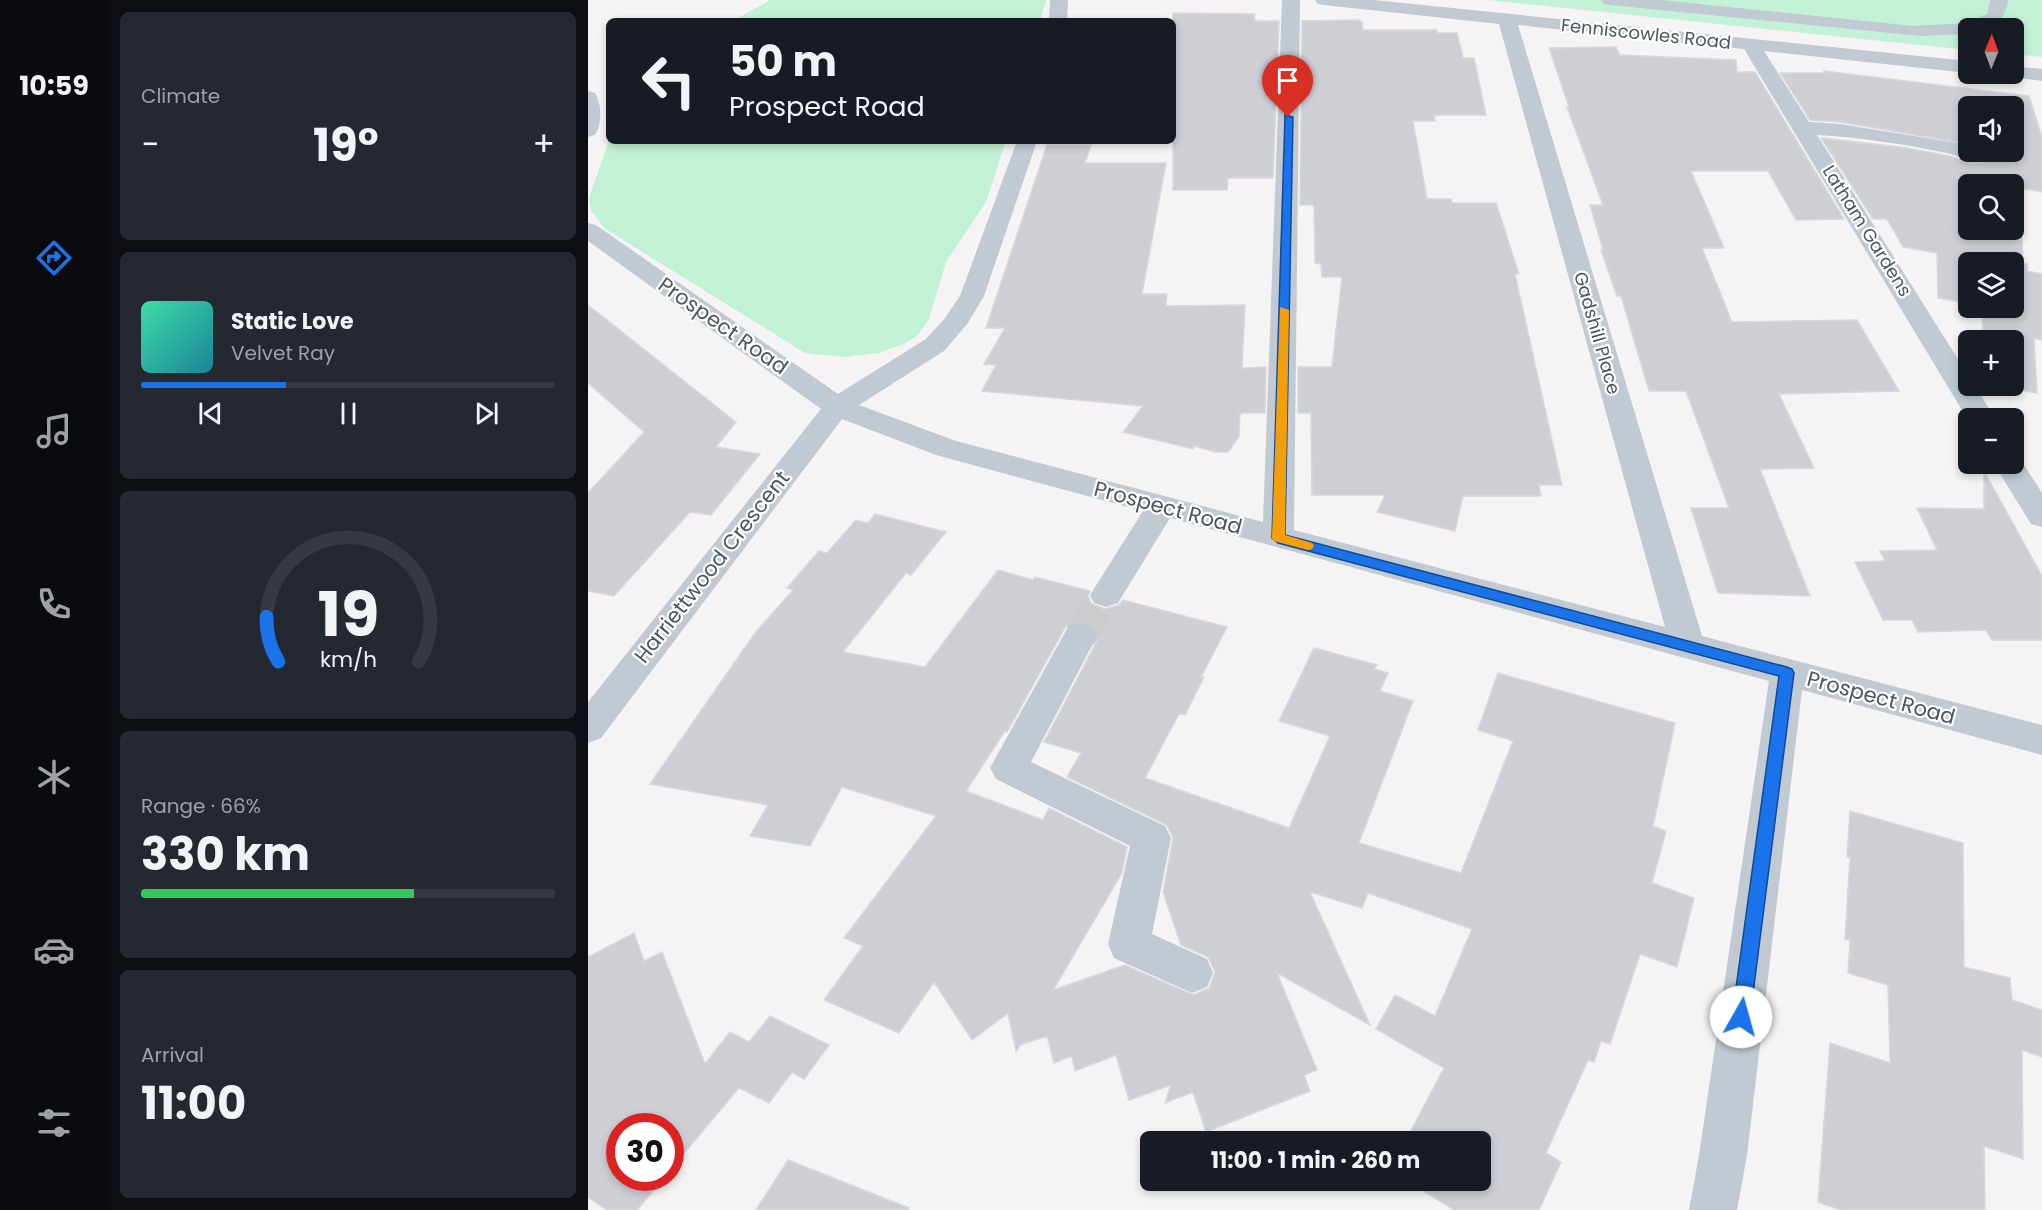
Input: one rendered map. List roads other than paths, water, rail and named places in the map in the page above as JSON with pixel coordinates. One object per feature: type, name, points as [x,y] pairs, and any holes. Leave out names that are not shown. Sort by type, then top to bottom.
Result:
[{"type":"street","points":[[1058,18],[1059,0]]},
{"type":"street","points":[[1278,538],[1291,0]]},
{"type":"street","name":"Fenniscowles Road","points":[[1324,0],[1958,66]]},
{"type":"street","points":[[1610,0],[1913,31],[1942,31],[1987,23],[1995,17],[1999,0]]},
{"type":"street","name":"Gadshill Place","points":[[1507,19],[1688,647]]},
{"type":"street","name":"Latham Gardens","points":[[1750,44],[1975,408]]},
{"type":"street","points":[[2024,73],[2042,75]]},
{"type":"street","points":[[588,97],[590,115],[588,131]]},
{"type":"street","points":[[1802,128],[1840,130],[1958,149]]},
{"type":"street","name":"Harriettwood Crescent","points":[[588,728],[837,407],[935,345],[955,323],[972,296],[1026,144]]},
{"type":"street","name":"Prospect Road","points":[[588,230],[837,407],[946,448],[2042,740]]},
{"type":"street","points":[[2015,474],[2042,517]]},
{"type":"street","points":[[1106,595],[1162,506]]},
{"type":"street","points":[[1080,636],[1009,768],[1151,838],[1129,944],[1192,973]]},
{"type":"street","points":[[1713,1210],[1723,1155],[1787,673]]},
{"type":"tunnel","points":[[1080,636],[1106,595]]}]
